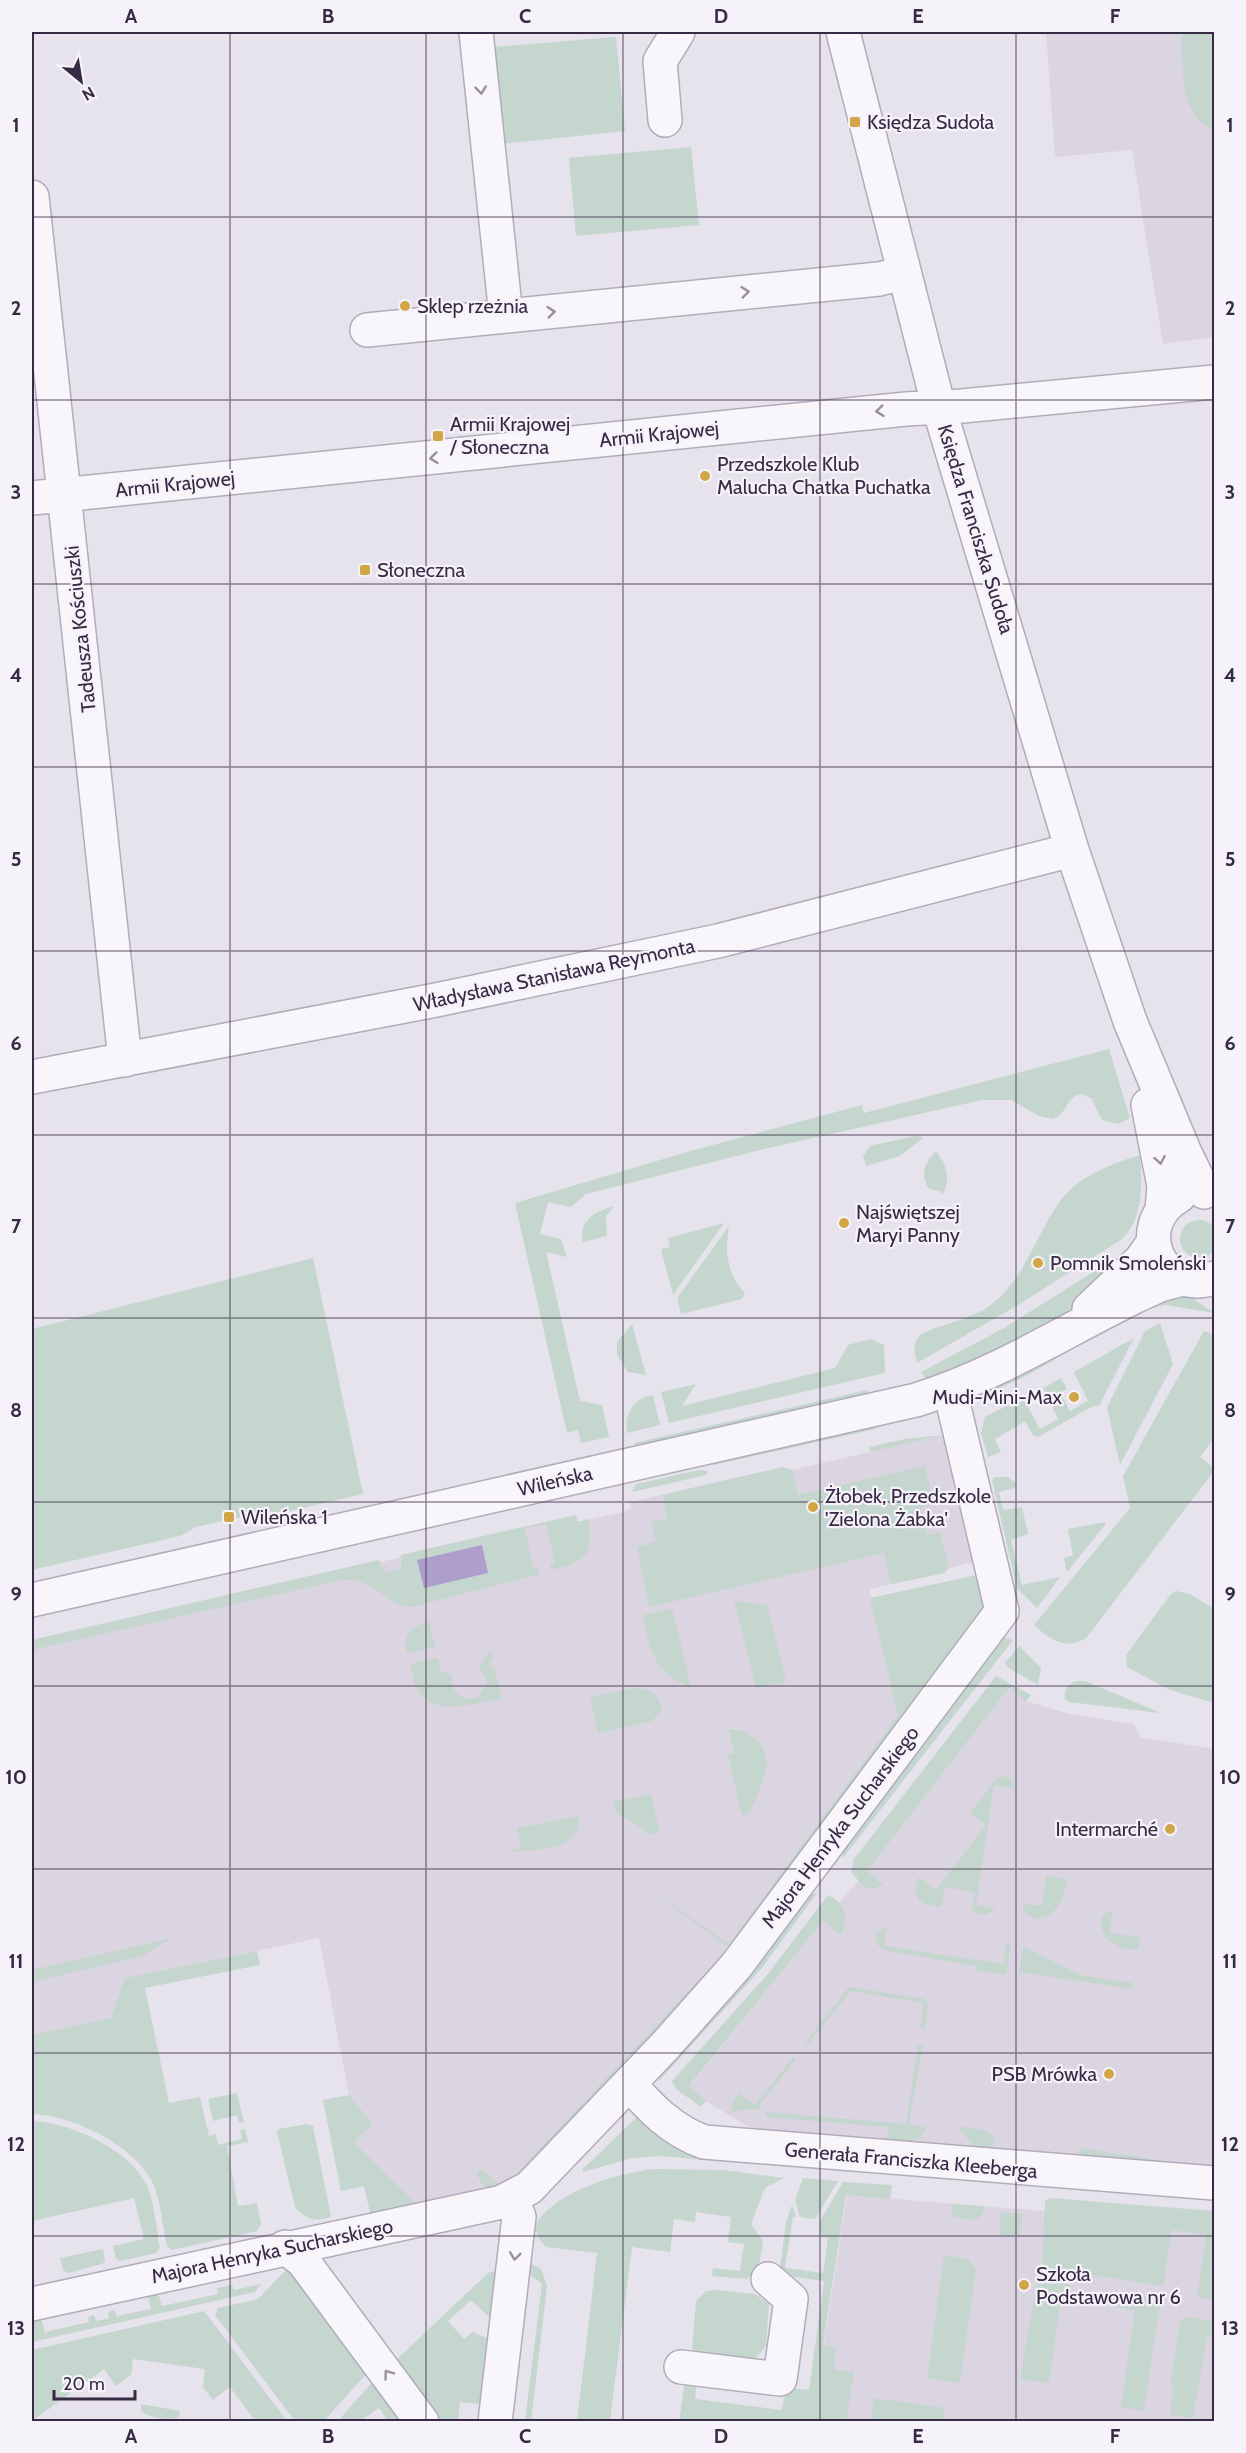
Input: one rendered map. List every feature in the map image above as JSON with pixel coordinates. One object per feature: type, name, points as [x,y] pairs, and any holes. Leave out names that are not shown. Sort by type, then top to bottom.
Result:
[{"type":"street","points":[[476,32],[506,316]]},
{"type":"street","points":[[664,120],[660,61],[678,32]]},
{"type":"street","name":"Księdza Franciszka Sudoła","points":[[843,32],[939,408],[1072,850],[1130,1021],[1185,1153],[1209,1193]]},
{"type":"street","name":"Tadeusza Kościuszki","points":[[32,197],[66,495],[125,1060]]},
{"type":"street","points":[[367,330],[879,279],[904,273]]},
{"type":"street","name":"Armii Krajowej","points":[[32,498],[906,409],[939,408],[1215,382]]},
{"type":"street","name":"Władysława Stanisława Reymonta","points":[[32,1077],[718,941],[1072,850]]},
{"type":"street","name":"Księdza Franciszka Sudoła","points":[[1130,1021],[1164,1186],[1162,1209],[1155,1225],[1153,1243]]},
{"type":"street","points":[[1162,1209],[1181,1195],[1209,1193]]},
{"type":"street","points":[[1153,1243],[1163,1265],[1201,1285]]},
{"type":"street","name":"Wileńska","points":[[1066,1331],[1141,1260],[1153,1243]]},
{"type":"street","name":"Wileńska","points":[[32,1600],[882,1408],[950,1390],[1002,1367],[1066,1331],[1160,1284],[1201,1285]]},
{"type":"street","name":"Majora Henryka Sucharskiego","points":[[32,2304],[512,2199],[529,2188],[702,2007],[751,1947],[1002,1611],[950,1390]]},
{"type":"street","name":"Generała Franciszka Kleeberga","points":[[629,2084],[665,2122],[685,2135],[704,2142],[1215,2183]]},
{"type":"street","points":[[495,2421],[519,2217],[512,2199]]},
{"type":"street","points":[[285,2247],[303,2261],[422,2421]]},
{"type":"street","points":[[681,2367],[780,2379],[791,2298],[768,2279]]},
{"type":"shaded area","points":[[1046,32],[1214,32],[1214,337],[1163,344],[1132,150],[1055,157]]},
{"type":"shaded area","points":[[1181,32],[1214,32],[1214,130],[1202,123],[1194,113],[1189,101],[1183,73]]},
{"type":"shaded area","points":[[616,37],[625,131],[500,144],[491,47]]},
{"type":"shaded area","points":[[691,147],[699,225],[576,236],[569,158]]},
{"type":"shaded area","points":[[1109,1049],[1130,1118],[1118,1124],[1102,1120],[1091,1098],[1081,1094],[1072,1099],[1061,1114],[1052,1119],[1039,1116],[1011,1100],[982,1100],[760,1150],[586,1194],[571,1207],[548,1202],[540,1234],[561,1239],[567,1257],[546,1252],[580,1401],[602,1405],[609,1437],[581,1443],[578,1430],[567,1433],[515,1203],[687,1152],[862,1105],[864,1113]]},
{"type":"shaded area","points":[[915,1136],[924,1137],[900,1156],[866,1166],[863,1156],[870,1146]]},
{"type":"shaded area","points":[[936,1151],[943,1161],[947,1178],[942,1195],[940,1191],[929,1189],[924,1174],[926,1164]]},
{"type":"shaded area","points":[[1140,1155],[1141,1189],[1138,1211],[1122,1239],[1018,1305],[917,1363],[914,1348],[920,1335],[975,1314],[1003,1294],[1021,1270],[1050,1216],[1074,1186],[1106,1167]]},
{"type":"shaded area","points":[[614,1206],[606,1216],[607,1236],[583,1242],[582,1234],[586,1222],[595,1214]]},
{"type":"shaded area","points":[[1199,1220],[1212,1226],[1218,1239],[1212,1252],[1199,1258],[1186,1252],[1180,1239],[1186,1226]]},
{"type":"shaded area","points":[[724,1223],[673,1295],[661,1249],[670,1247],[668,1238]]},
{"type":"shaded area","points":[[729,1226],[728,1262],[734,1278],[745,1293],[742,1299],[681,1314],[677,1298]]},
{"type":"shaded area","points":[[313,1258],[363,1494],[281,1513],[269,1511],[196,1527],[180,1536],[32,1570],[32,1329]]},
{"type":"shaded area","points":[[1098,1269],[1105,1269],[1111,1273],[1076,1305],[1037,1333],[999,1352],[926,1380],[921,1372],[1004,1328]]},
{"type":"shaded area","points":[[1163,1295],[1191,1297],[1214,1313],[1165,1305],[1151,1308]]},
{"type":"shaded area","points":[[1135,1313],[1026,1376],[975,1400],[983,1391]]},
{"type":"shaded area","points":[[1160,1323],[1173,1364],[1120,1465],[1107,1407],[1145,1331]]},
{"type":"shaded area","points":[[632,1324],[646,1375],[628,1372],[617,1355],[617,1342]]},
{"type":"shaded area","points":[[1204,1331],[1211,1333],[1214,1342],[1214,1438],[1200,1457],[1214,1468],[1214,1471],[1087,1637],[1073,1643],[1052,1639],[1034,1625],[1130,1508],[1123,1476]]},
{"type":"shaded area","points":[[1134,1338],[1099,1406],[1093,1406],[1038,1437],[1033,1435],[1025,1421],[995,1439],[1001,1452],[988,1457],[981,1433],[985,1417],[1020,1399],[1024,1400],[1040,1429],[1058,1419],[1043,1388],[1061,1378],[1067,1389],[1060,1393],[1070,1411],[1088,1401],[1074,1372]]},
{"type":"shaded area","points":[[870,1339],[884,1345],[885,1373],[669,1423],[661,1392],[696,1384],[682,1406],[835,1368],[848,1345]]},
{"type":"shaded area","points":[[867,1390],[870,1398],[638,1449],[634,1443]]},
{"type":"shaded area","points":[[653,1395],[660,1425],[627,1433],[627,1419],[632,1408],[640,1400]]},
{"type":"shaded area","points":[[875,1423],[876,1429],[713,1465],[704,1462]]},
{"type":"shaded area","points":[[944,1435],[974,1562],[949,1568],[944,1573],[869,1589],[898,1715],[729,1944],[734,1951],[510,2187],[371,2216],[354,2143],[373,2124],[349,2095],[319,1938],[126,1978],[111,2018],[32,2035],[32,1640],[379,1560],[381,1562],[399,1558],[401,1555],[576,1515],[578,1522],[623,1512],[631,1509],[630,1502],[783,1467],[792,1470]]},
{"type":"shaded area","points":[[944,1435],[987,1604],[734,1951],[634,1879],[729,1944],[898,1715],[870,1598],[977,1575]]},
{"type":"shaded area","points":[[944,1435],[871,1452],[869,1447],[905,1439]]},
{"type":"shaded area","name":"Żłobek, Przedszkole 'Zielona Żabka'","points":[[925,1466],[934,1505],[921,1508],[927,1535],[940,1532],[949,1568],[944,1573],[891,1584],[884,1553],[649,1607],[637,1547],[656,1542],[652,1522],[667,1519],[663,1495],[783,1467],[792,1470],[798,1495]]},
{"type":"shaded area","points":[[699,1470],[708,1471],[706,1475],[632,1492],[636,1484]]},
{"type":"shaded area","points":[[994,1477],[1008,1477],[1017,1484],[1015,1488],[999,1492],[1003,1510],[1022,1507],[1028,1534],[1011,1540],[1022,1585],[1060,1577],[1037,1608],[1017,1588],[992,1481]]},
{"type":"shaded area","points":[[576,1515],[577,1522],[589,1519],[590,1542],[585,1556],[572,1564],[551,1570],[550,1565],[555,1563],[546,1524],[525,1528],[533,1568],[538,1568],[539,1574],[412,1607],[403,1606],[363,1583],[341,1580],[32,1650],[32,1640],[379,1560],[384,1573],[401,1569],[401,1555]]},
{"type":"shaded area","points":[[1105,1522],[1105,1525],[1067,1572],[1064,1558],[1073,1555],[1068,1529]]},
{"type":"shaded area","points":[[482,1545],[488,1573],[424,1588],[417,1560]]},
{"type":"shaded area","points":[[1176,1591],[1190,1594],[1214,1609],[1214,1703],[1170,1690],[1127,1667],[1126,1655],[1170,1595]]},
{"type":"shaded area","points":[[734,1601],[767,1605],[786,1682],[756,1688]]},
{"type":"shaded area","points":[[672,1609],[691,1687],[668,1675],[655,1659],[648,1639],[643,1615]]},
{"type":"shaded area","points":[[429,1622],[435,1647],[407,1653],[406,1641],[409,1632]]},
{"type":"shaded area","points":[[1002,1637],[1013,1640],[843,1858],[842,1850]]},
{"type":"shaded area","points":[[1019,1646],[1041,1668],[1038,1685],[1007,1667],[1005,1663]]},
{"type":"shaded area","points":[[490,1650],[493,1661],[489,1662],[491,1667],[494,1666],[502,1698],[467,1705],[443,1706],[423,1697],[416,1687],[410,1664],[438,1658],[441,1671],[452,1675],[453,1687],[458,1695],[468,1698],[479,1696],[487,1681],[479,1666]]},
{"type":"shaded area","points":[[996,1676],[1031,1695],[1026,1701],[1009,1688],[867,1871],[883,1884],[873,1889],[863,1886],[851,1872],[854,1859]]},
{"type":"shaded area","points":[[1078,1681],[1085,1681],[1161,1713],[1069,1702],[1065,1699],[1066,1689]]},
{"type":"shaded area","points":[[634,1688],[645,1689],[653,1693],[659,1700],[662,1710],[652,1721],[598,1733],[590,1697]]},
{"type":"shaded area","points":[[1009,1688],[1026,1701],[1069,1714],[1134,1724],[1140,1737],[1214,1749],[1214,2170],[765,2137],[706,2101],[689,2087],[823,1921],[867,1871]]},
{"type":"shaded area","points":[[728,1729],[736,1729],[750,1735],[761,1745],[766,1760],[763,1779],[750,1813],[742,1815],[728,1755],[734,1753]]},
{"type":"shaded area","points":[[1005,1776],[1012,1780],[1014,1788],[994,1785],[976,1905],[997,1909],[984,1915],[972,1912],[975,1892],[945,1887],[941,1907],[924,1904],[916,1892],[919,1877],[936,1890],[986,1825],[970,1813],[997,1778]]},
{"type":"shaded area","points":[[651,1794],[660,1833],[650,1834],[616,1812],[613,1802]]},
{"type":"shaded area","points":[[579,1816],[578,1828],[572,1837],[563,1843],[540,1849],[503,1852],[521,1848],[517,1828]]},
{"type":"shaded area","points":[[1046,1876],[1067,1879],[1066,1886],[1062,1900],[1055,1910],[1036,1919],[1025,1913],[1022,1904],[1042,1906]]},
{"type":"shaded area","points":[[817,1893],[761,1969],[658,2082],[664,2066],[808,1895]]},
{"type":"shaded area","points":[[828,1895],[838,1902],[844,1912],[845,1923],[841,1935],[823,1921],[689,2086],[706,2101],[701,2107],[676,2089],[672,2081],[767,1975]]},
{"type":"shaded area","points":[[1113,1909],[1109,1933],[1140,1937],[1138,1950],[1124,1948],[1111,1942],[1102,1931],[1102,1916]]},
{"type":"shaded area","points":[[886,1926],[884,1946],[1003,1964],[1007,1943],[1011,1944],[1006,1975],[975,1971],[975,1966],[883,1950],[877,1944],[876,1934]]},
{"type":"shaded area","points":[[172,1938],[142,1956],[32,1982],[32,1970]]},
{"type":"shaded area","points":[[1023,1947],[1080,1975],[1133,1983],[1132,1989],[1019,1972]]},
{"type":"shaded area","points":[[257,1951],[260,1965],[145,1988],[169,2103],[200,2097],[209,2136],[216,2134],[218,2145],[242,2139],[240,2131],[245,2129],[248,2142],[227,2146],[238,2206],[257,2203],[261,2224],[257,2231],[172,2250],[167,2246],[154,2186],[141,2165],[129,2153],[81,2125],[32,2114],[32,2035],[111,2018],[125,1978]]},
{"type":"shaded area","points":[[714,1964],[718,1965],[718,1971],[657,2039],[516,2182],[503,2190],[487,2192],[476,2173],[481,2169],[503,2188]]},
{"type":"shaded area","points":[[849,1987],[925,1999],[928,2006],[925,2029],[920,2028],[924,2003],[851,1991],[808,2044],[806,2042]]},
{"type":"shaded area","points":[[918,2045],[923,2045],[909,2124],[927,2128],[909,2142],[886,2147],[888,2127],[767,2117],[765,2112],[906,2124]]},
{"type":"shaded area","points":[[793,2058],[796,2060],[760,2104],[762,2108],[731,2112],[734,2099],[739,2093],[755,2105]]},
{"type":"shaded area","points":[[237,2093],[244,2122],[239,2123],[237,2115],[213,2121],[208,2099]]},
{"type":"shaded area","points":[[349,2095],[373,2124],[354,2143],[419,2206],[371,2216],[364,2186],[341,2191],[323,2100]]},
{"type":"shaded area","points":[[639,2115],[680,2150],[776,2161],[780,2166],[659,2156],[632,2158],[583,2172],[583,2169]]},
{"type":"shaded area","points":[[32,2121],[63,2126],[97,2140],[112,2149],[138,2171],[149,2191],[153,2207],[160,2248],[156,2253],[120,2261],[116,2259],[113,2246],[144,2239],[134,2198],[32,2221]]},
{"type":"shaded area","points":[[307,2124],[313,2126],[331,2217],[311,2219],[295,2207],[277,2132],[278,2129]]},
{"type":"shaded area","points":[[958,2126],[982,2130],[994,2135],[993,2155],[975,2149]]},
{"type":"shaded area","points":[[1080,2148],[1214,2169],[1079,2162]]},
{"type":"shaded area","points":[[656,2169],[723,2170],[784,2178],[765,2188],[751,2224],[763,2241],[759,2266],[747,2279],[712,2276],[713,2268],[740,2271],[744,2244],[728,2242],[731,2217],[696,2212],[695,2222],[674,2219],[670,2252],[632,2247],[610,2421],[577,2421],[597,2253],[546,2247],[539,2239],[535,2228],[543,2215],[570,2194],[607,2179]]},
{"type":"shaded area","points":[[803,2178],[838,2181],[815,2219],[800,2217],[795,2200]]},
{"type":"shaded area","points":[[843,2182],[892,2185],[890,2199],[846,2195],[823,2345],[836,2348],[834,2370],[854,2372],[846,2421],[679,2422],[685,2380],[697,2380],[695,2399],[782,2410],[785,2392],[789,2388],[809,2390],[824,2281],[786,2276],[780,2269],[786,2222],[792,2205],[796,2217],[793,2217],[785,2268],[823,2273],[828,2238],[819,2237],[820,2221]]},
{"type":"shaded area","name":"Szkoła Podstawowa nr 6","points":[[847,2195],[1214,2225],[1214,2421],[812,2422]]},
{"type":"shaded area","points":[[1051,2198],[1214,2211],[1214,2300],[1197,2297],[1206,2235],[1172,2230],[1163,2286],[1042,2267],[1045,2201]]},
{"type":"shaded area","points":[[953,2204],[984,2206],[981,2216],[972,2220],[951,2216]]},
{"type":"shaded area","points":[[1001,2212],[1022,2214],[1019,2236],[999,2235]]},
{"type":"shaded area","points":[[103,2249],[105,2261],[102,2264],[68,2273],[63,2270],[60,2258]]},
{"type":"shaded area","points":[[944,2255],[968,2259],[976,2270],[960,2383],[927,2378]]},
{"type":"shaded area","points":[[529,2262],[541,2269],[547,2286],[531,2422],[525,2421],[542,2284],[525,2271]]},
{"type":"shaded area","points":[[297,2268],[367,2373],[324,2421],[295,2421],[215,2315],[218,2308],[258,2299],[286,2270]]},
{"type":"shaded area","points":[[494,2271],[496,2273],[491,2319],[471,2300],[448,2321],[464,2339],[473,2332],[488,2339],[481,2401],[477,2404],[460,2402],[458,2421],[431,2421],[438,2417],[392,2364],[488,2273]]},
{"type":"shaded area","points":[[1044,2281],[1071,2285],[1069,2299],[1061,2299],[1049,2383],[1020,2379],[1036,2287]]},
{"type":"shaded area","points":[[261,2284],[255,2292],[32,2342],[32,2317],[40,2315],[45,2332],[89,2322],[88,2317],[94,2315],[96,2321],[109,2318],[108,2312],[115,2310],[117,2316],[151,2309],[147,2292],[157,2290],[162,2306],[218,2294],[217,2288],[232,2285],[234,2290]]},
{"type":"shaded area","points":[[706,2291],[755,2294],[769,2304],[766,2346],[753,2361],[695,2353],[692,2348],[696,2301]]},
{"type":"shaded area","points":[[1116,2292],[1156,2299],[1160,2303],[1144,2411],[1121,2407],[1135,2310],[1111,2306]]},
{"type":"shaded area","points":[[204,2311],[287,2421],[255,2421],[230,2387],[213,2400],[203,2387],[205,2369],[133,2359],[131,2375],[116,2386],[104,2369],[32,2421],[32,2350]]},
{"type":"shaded area","points":[[1188,2317],[1214,2321],[1214,2336],[1207,2335],[1193,2418],[1170,2415],[1173,2389],[1171,2380],[1180,2322]]},
{"type":"shaded area","points":[[376,2378],[413,2422],[388,2421],[379,2408],[360,2421],[337,2422]]},
{"type":"shaded area","points":[[874,2398],[945,2408],[943,2421],[870,2421]]},
{"type":"shaded area","points":[[141,2404],[180,2411],[179,2417],[165,2419],[154,2417],[141,2411]]},
{"type":"place","name":"Księdza Sudoła","points":[[855,122]]},
{"type":"place","name":"Sklep rzeżnia","points":[[405,306]]},
{"type":"place","name":"Armii Krajowej / Słoneczna","points":[[438,436]]},
{"type":"place","name":"Przedszkole Klub Malucha Chatka Puchatka","points":[[705,476]]},
{"type":"place","name":"Słoneczna","points":[[365,570]]},
{"type":"place","name":"Najświętszej Maryi Panny","points":[[844,1223]]},
{"type":"place","name":"Pomnik Smoleński","points":[[1038,1263]]},
{"type":"place","name":"Mudi-Mini-Max","points":[[1074,1397]]},
{"type":"place","name":"Żłobek, Przedszkole 'Zielona Żabka'","points":[[813,1507]]},
{"type":"place","name":"Wileńska 1","points":[[229,1517]]},
{"type":"place","name":"Intermarché","points":[[1170,1829]]},
{"type":"place","name":"PSB Mrówka","points":[[1109,2074]]},
{"type":"place","name":"Szkoła Podstawowa nr 6","points":[[1024,2285]]}]
